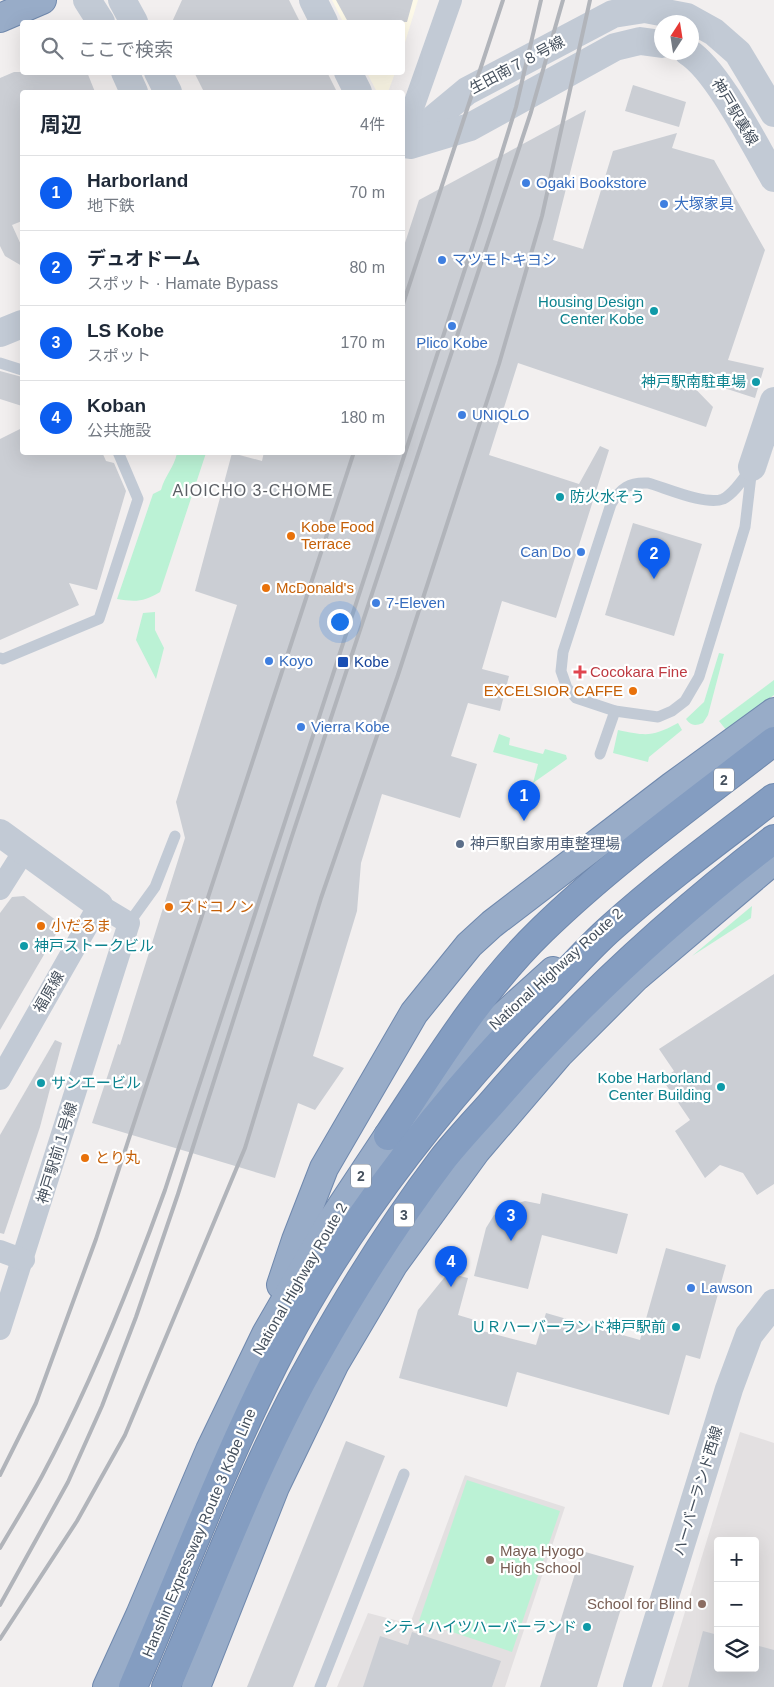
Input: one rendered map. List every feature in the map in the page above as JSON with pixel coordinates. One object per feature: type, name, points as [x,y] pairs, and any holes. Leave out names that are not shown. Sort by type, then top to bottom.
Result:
[{"type":"highway","points":[[0,18],[42,0]]},
{"type":"highway","points":[[266,1334],[296,1240],[324,1168],[414,1013],[441,977],[469,945],[492,924],[663,793],[774,712]]},
{"type":"highway","name":"2","points":[[388,1136],[454,1036],[509,966],[541,931],[592,885],[774,741]]},
{"type":"highway","name":"National Highway Route 2","points":[[107,1687],[140,1616],[210,1450],[266,1334],[329,1225],[388,1136],[482,1035],[608,921],[774,783]]},
{"type":"highway","name":"Hanshin Expressway Route 3 Kobe Line","points":[[133,1687],[228,1458],[285,1343],[347,1237],[416,1139],[514,1027],[611,928],[704,851],[774,798]]},
{"type":"highway","name":"Hanshin Expressway Route 3 Kobe Line","points":[[166,1687],[255,1473],[314,1358],[376,1256],[443,1160],[536,1050],[612,978],[723,878],[774,839]]},
{"type":"highway","points":[[196,1687],[275,1487],[335,1363],[392,1265],[476,1151],[559,1054],[636,977],[774,860]]},
{"type":"street","points":[[87,0],[100,20]]},
{"type":"street","points":[[122,0],[133,20]]},
{"type":"street","points":[[313,0],[323,20]]},
{"type":"street","points":[[405,130],[451,0]]},
{"type":"street","points":[[651,43],[645,5],[687,17],[714,32],[738,53],[774,114]]},
{"type":"street","name":"生田南７８号線","points":[[405,143],[467,91],[613,14],[645,5]]},
{"type":"street","name":"生田南７８号線","points":[[405,145],[470,127],[615,47],[651,43]]},
{"type":"street","name":"神戸駅裏線","points":[[699,59],[713,76],[774,178]]},
{"type":"street","points":[[126,75],[133,90]]},
{"type":"street","points":[[160,75],[167,90]]},
{"type":"street","points":[[350,75],[357,90]]},
{"type":"street","points":[[0,333],[20,325]]},
{"type":"street","points":[[752,467],[771,418]]},
{"type":"street","points":[[0,833],[99,905],[129,923]]},
{"type":"street","points":[[0,889],[24,851]]},
{"type":"street","name":"福原線","points":[[0,1079],[99,905]]},
{"type":"street","name":"神戸駅前１号線","points":[[0,1328],[24,1260],[129,923]]},
{"type":"street","points":[[0,1251],[24,1260]]},
{"type":"street","name":"ハーバーランド西線","points":[[637,1687],[729,1389],[749,1335],[774,1303]]},
{"type":"lane","points":[[0,363],[20,369]]},
{"type":"lane","points":[[0,658],[3,659],[98,619],[138,499],[119,455]]},
{"type":"lane","points":[[752,467],[745,527],[693,690],[685,702],[672,711],[658,717],[615,711],[576,698],[567,688],[561,671],[563,652],[610,504],[626,486],[637,482],[648,483],[708,501],[724,498],[752,467]]},
{"type":"lane","points":[[600,754],[615,711]]},
{"type":"lane","points":[[129,923],[155,887],[175,836]]},
{"type":"lane","points":[[320,1687],[404,1474]]},
{"type":"shaded area","points":[[332,0],[418,0],[405,42],[405,20],[342,20]]},
{"type":"shaded area","points":[[368,75],[394,75],[389,90],[376,90]]},
{"type":"shaded area","name":"School for Blind","points":[[740,1432],[774,1443],[774,1687],[662,1687]]},
{"type":"shaded area","name":"Maya Hyogo High School","points":[[465,1475],[565,1507],[505,1687],[337,1687],[368,1613],[410,1624]]},
{"type":"green space","points":[[176,455],[205,455],[160,592],[149,598],[139,600],[117,599],[153,494],[161,490]]},
{"type":"green space","points":[[155,612],[155,630],[164,648],[156,679],[136,640],[143,613]]},
{"type":"green space","points":[[719,653],[724,654],[708,715],[703,723],[691,724],[686,719],[704,702]]},
{"type":"green space","points":[[774,680],[774,695],[727,731],[719,721]]},
{"type":"green space","points":[[678,723],[682,730],[649,757],[648,762],[613,753],[618,730],[649,734],[662,731]]},
{"type":"green space","points":[[499,734],[510,738],[509,745],[543,754],[545,749],[566,755],[567,759],[533,783],[538,764],[493,752]]},
{"type":"green space","points":[[752,906],[751,918],[692,956]]},
{"type":"green space","points":[[467,1480],[560,1511],[512,1652],[419,1621]]},
{"type":"building","points":[[182,0],[289,0],[299,20],[173,20]]},
{"type":"building","points":[[336,0],[413,0],[407,22],[405,20],[347,20]]},
{"type":"building","points":[[14,72],[20,72],[20,75],[88,75],[94,90],[20,90],[20,222],[12,225],[20,243],[20,265],[5,256],[0,246],[0,78]]},
{"type":"building","points":[[196,75],[328,75],[336,90],[203,90]]},
{"type":"building","points":[[633,85],[686,102],[679,127],[625,111]]},
{"type":"building","points":[[586,110],[553,240],[583,249],[613,151],[677,133],[672,148],[714,160],[765,250],[728,360],[764,368],[755,398],[681,374],[713,407],[706,427],[518,363],[489,455],[579,484],[600,446],[609,450],[556,618],[502,601],[482,669],[509,676],[500,711],[468,703],[451,756],[477,764],[460,818],[382,794],[361,863],[357,911],[313,1056],[344,1068],[315,1110],[298,1103],[275,1178],[92,1123],[118,1044],[120,1045],[185,838],[176,802],[237,605],[195,591],[231,455],[240,455],[262,461],[263,455],[405,455],[405,243],[419,200]]},
{"type":"building","points":[[0,371],[20,376],[20,405],[0,399]]},
{"type":"building","points":[[20,429],[20,455],[103,455],[106,461],[114,463],[126,491],[97,590],[69,583],[79,605],[0,640],[0,439]]},
{"type":"building","points":[[633,523],[702,544],[674,636],[605,615]]},
{"type":"building","name":"神戸ストークビル","points":[[24,896],[57,921],[59,929],[0,1030],[0,913],[12,897]]},
{"type":"building","name":"Kobe Harborland Center Building","points":[[774,974],[774,1184],[757,1195],[743,1173],[720,1165],[705,1178],[675,1131],[690,1120],[662,1079],[674,1071],[659,1049]]},
{"type":"building","points":[[55,1040],[62,1043],[40,1127],[4,1234],[0,1233],[0,1135]]},
{"type":"building","points":[[542,1193],[628,1214],[617,1254],[542,1235],[528,1289],[474,1276],[486,1228],[494,1215],[507,1206],[525,1201],[540,1204]]},
{"type":"building","name":"ＵＲハーバーランド神戸駅前","points":[[666,1248],[726,1265],[700,1359],[686,1355],[669,1415],[517,1372],[507,1407],[399,1378],[418,1310],[448,1273],[468,1278],[458,1315],[478,1321],[475,1329],[536,1345],[546,1313],[640,1340]]},
{"type":"building","points":[[346,1441],[385,1456],[293,1687],[247,1687]]},
{"type":"building","name":"シティハイツハーバーランド","points":[[582,1551],[634,1566],[597,1687],[540,1687]]},
{"type":"building","points":[[703,1631],[714,1634],[714,1672],[759,1672],[759,1646],[774,1650],[774,1687],[688,1687]]},
{"type":"building","points":[[412,1632],[501,1661],[492,1687],[363,1687],[380,1636],[408,1645]]},
{"type":"railway","points":[[405,298],[503,0]]},
{"type":"railway","points":[[405,453],[516,107],[541,0]]},
{"type":"railway","points":[[0,1605],[68,1482],[102,1406],[136,1317],[178,1194],[291,839],[531,112],[563,0]]},
{"type":"railway","points":[[0,1639],[77,1521],[125,1435],[245,1148],[321,898],[398,675],[499,364],[542,216],[590,0]]},
{"type":"railway","points":[[0,1475],[36,1403],[96,1239],[353,455]]},
{"type":"railway","points":[[0,1548],[42,1476],[77,1406],[138,1263],[165,1190],[404,455]]},
{"type":"place","name":"Ogaki Bookstore","points":[[526,183]]},
{"type":"place","name":"大塚家具","points":[[664,204]]},
{"type":"place","name":"マツモトキヨシ","points":[[442,260]]},
{"type":"place","name":"Housing Design Center Kobe","points":[[654,311]]},
{"type":"place","name":"Plico Kobe","points":[[452,326]]},
{"type":"place","name":"神戸駅南駐車場","points":[[756,382]]},
{"type":"place","name":"UNIQLO","points":[[462,415]]},
{"type":"place","name":"防火水そう","points":[[560,497]]},
{"type":"place","name":"Kobe Food Terrace","points":[[291,536]]},
{"type":"place","name":"Can Do","points":[[581,552]]},
{"type":"place","name":"デュオドーム","points":[[654,579]]},
{"type":"place","name":"McDonald's","points":[[266,588]]},
{"type":"place","name":"7-Eleven","points":[[376,603]]},
{"type":"place","name":"Koyo","points":[[269,661]]},
{"type":"place","name":"Kobe","points":[[343,662]]},
{"type":"place","name":"Cocokara Fine","points":[[580,672]]},
{"type":"place","name":"EXCELSIOR CAFFE","points":[[633,691]]},
{"type":"place","name":"Vierra Kobe","points":[[301,727]]},
{"type":"place","name":"Harborland","points":[[524,821]]},
{"type":"place","name":"神戸駅自家用車整理場","points":[[460,844]]},
{"type":"place","name":"ズドコノン","points":[[169,907]]},
{"type":"place","name":"小だるま","points":[[41,926]]},
{"type":"place","name":"神戸ストークビル","points":[[24,946]]},
{"type":"place","name":"サンエービル","points":[[41,1083]]},
{"type":"place","name":"Kobe Harborland Center Building","points":[[721,1087]]},
{"type":"place","name":"とり丸","points":[[85,1158]]},
{"type":"place","name":"LS Kobe","points":[[511,1241]]},
{"type":"place","name":"Koban","points":[[451,1287]]},
{"type":"place","name":"Lawson","points":[[691,1288]]},
{"type":"place","name":"ＵＲハーバーランド神戸駅前","points":[[676,1327]]},
{"type":"place","name":"Maya Hyogo High School","points":[[490,1560]]},
{"type":"place","name":"School for Blind","points":[[702,1604]]},
{"type":"place","name":"シティハイツハーバーランド","points":[[587,1627]]},
{"type":"district","name":"AIOICHO 3-CHOME","points":[[253,490]]}]
